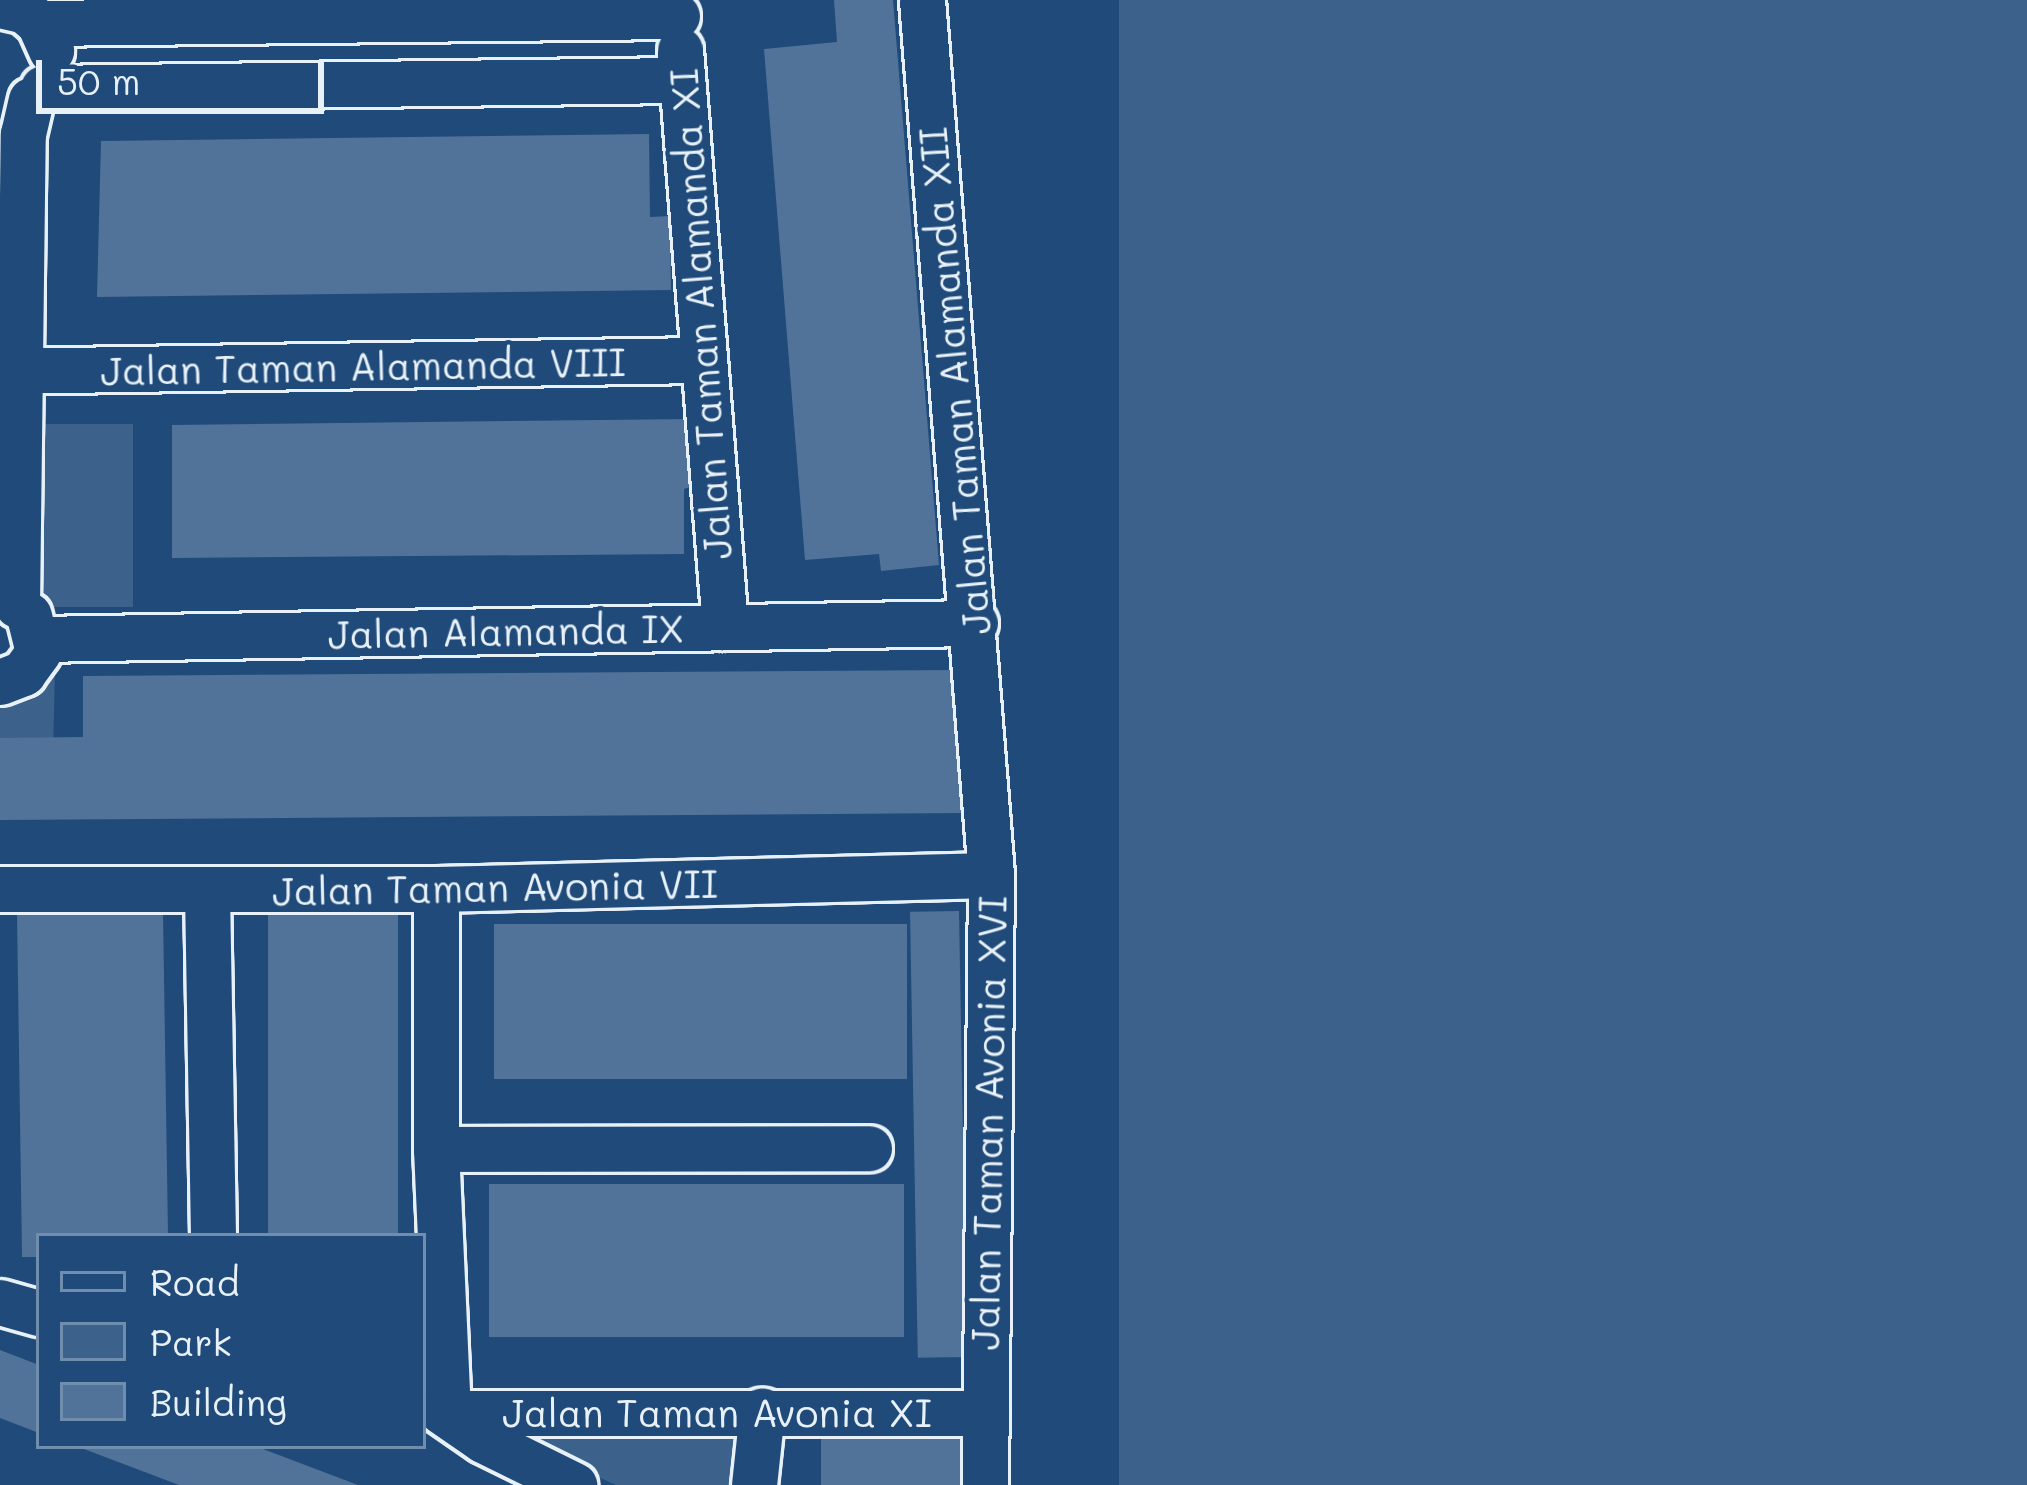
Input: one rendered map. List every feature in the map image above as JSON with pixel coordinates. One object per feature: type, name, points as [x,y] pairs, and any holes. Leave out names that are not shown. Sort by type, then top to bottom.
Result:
[{"type":"street","name":"Jalan Taman Alamanda XII","points":[[922,0],[983,761]]},
{"type":"street","points":[[22,10],[677,8]]},
{"type":"street","name":"Jalan Taman Alamanda XI","points":[[677,8],[725,628]]},
{"type":"street","points":[[0,682],[32,663],[18,615],[12,371],[25,100],[52,57],[22,10]]},
{"type":"street","points":[[25,100],[682,80]]},
{"type":"street","name":"Jalan Taman Alamanda VIII","points":[[12,371],[703,360]]},
{"type":"street","name":"Jalan Alamanda IX","points":[[18,615],[725,628],[974,623]]},
{"type":"street","name":"Jalan Taman Avonia XVI","points":[[983,761],[991,875],[985,1485]]},
{"type":"street","name":"Jalan Taman Avonia VII","points":[[0,889],[436,889],[991,875]]},
{"type":"street","points":[[436,889],[435,1410],[483,1440],[574,1485]]},
{"type":"street","points":[[207,892],[213,1233]]},
{"type":"street","points":[[436,1149],[869,1148]]},
{"type":"street","points":[[0,1302],[36,1312]]},
{"type":"street","name":"Jalan Taman Avonia XI","points":[[435,1410],[986,1413]]},
{"type":"street","points":[[754,1485],[762,1410]]},
{"type":"green space","points":[[1119,0],[2027,0],[2027,1485],[1119,1485]]},
{"type":"green space","points":[[42,424],[133,424],[133,607],[42,607]]},
{"type":"green space","points":[[41,670],[55,670],[53,753],[0,752],[0,697]]},
{"type":"green space","points":[[739,1429],[735,1485],[616,1485],[504,1435]]},
{"type":"building","points":[[834,0],[893,0],[939,565],[881,571],[879,554],[805,560],[764,49],[837,42]]},
{"type":"building","points":[[649,134],[650,217],[670,216],[671,290],[97,297],[101,141]]},
{"type":"building","points":[[692,419],[693,486],[684,489],[684,554],[172,558],[172,425]]},
{"type":"building","points":[[957,670],[957,731],[966,730],[966,813],[0,820],[0,738],[83,737],[83,676]]},
{"type":"building","points":[[268,909],[398,909],[398,1233],[268,1233]]},
{"type":"building","points":[[163,911],[168,1233],[36,1233],[36,1257],[22,1257],[17,914]]},
{"type":"building","points":[[959,911],[967,1357],[918,1358],[910,912]]},
{"type":"building","points":[[494,924],[907,924],[907,1079],[494,1079]]},
{"type":"building","points":[[489,1184],[904,1184],[904,1337],[489,1337]]},
{"type":"building","points":[[0,1350],[36,1364],[36,1432],[0,1418]]},
{"type":"building","points":[[821,1435],[965,1435],[965,1485],[821,1485]]},
{"type":"building","points":[[84,1449],[263,1449],[358,1485],[179,1485]]}]
